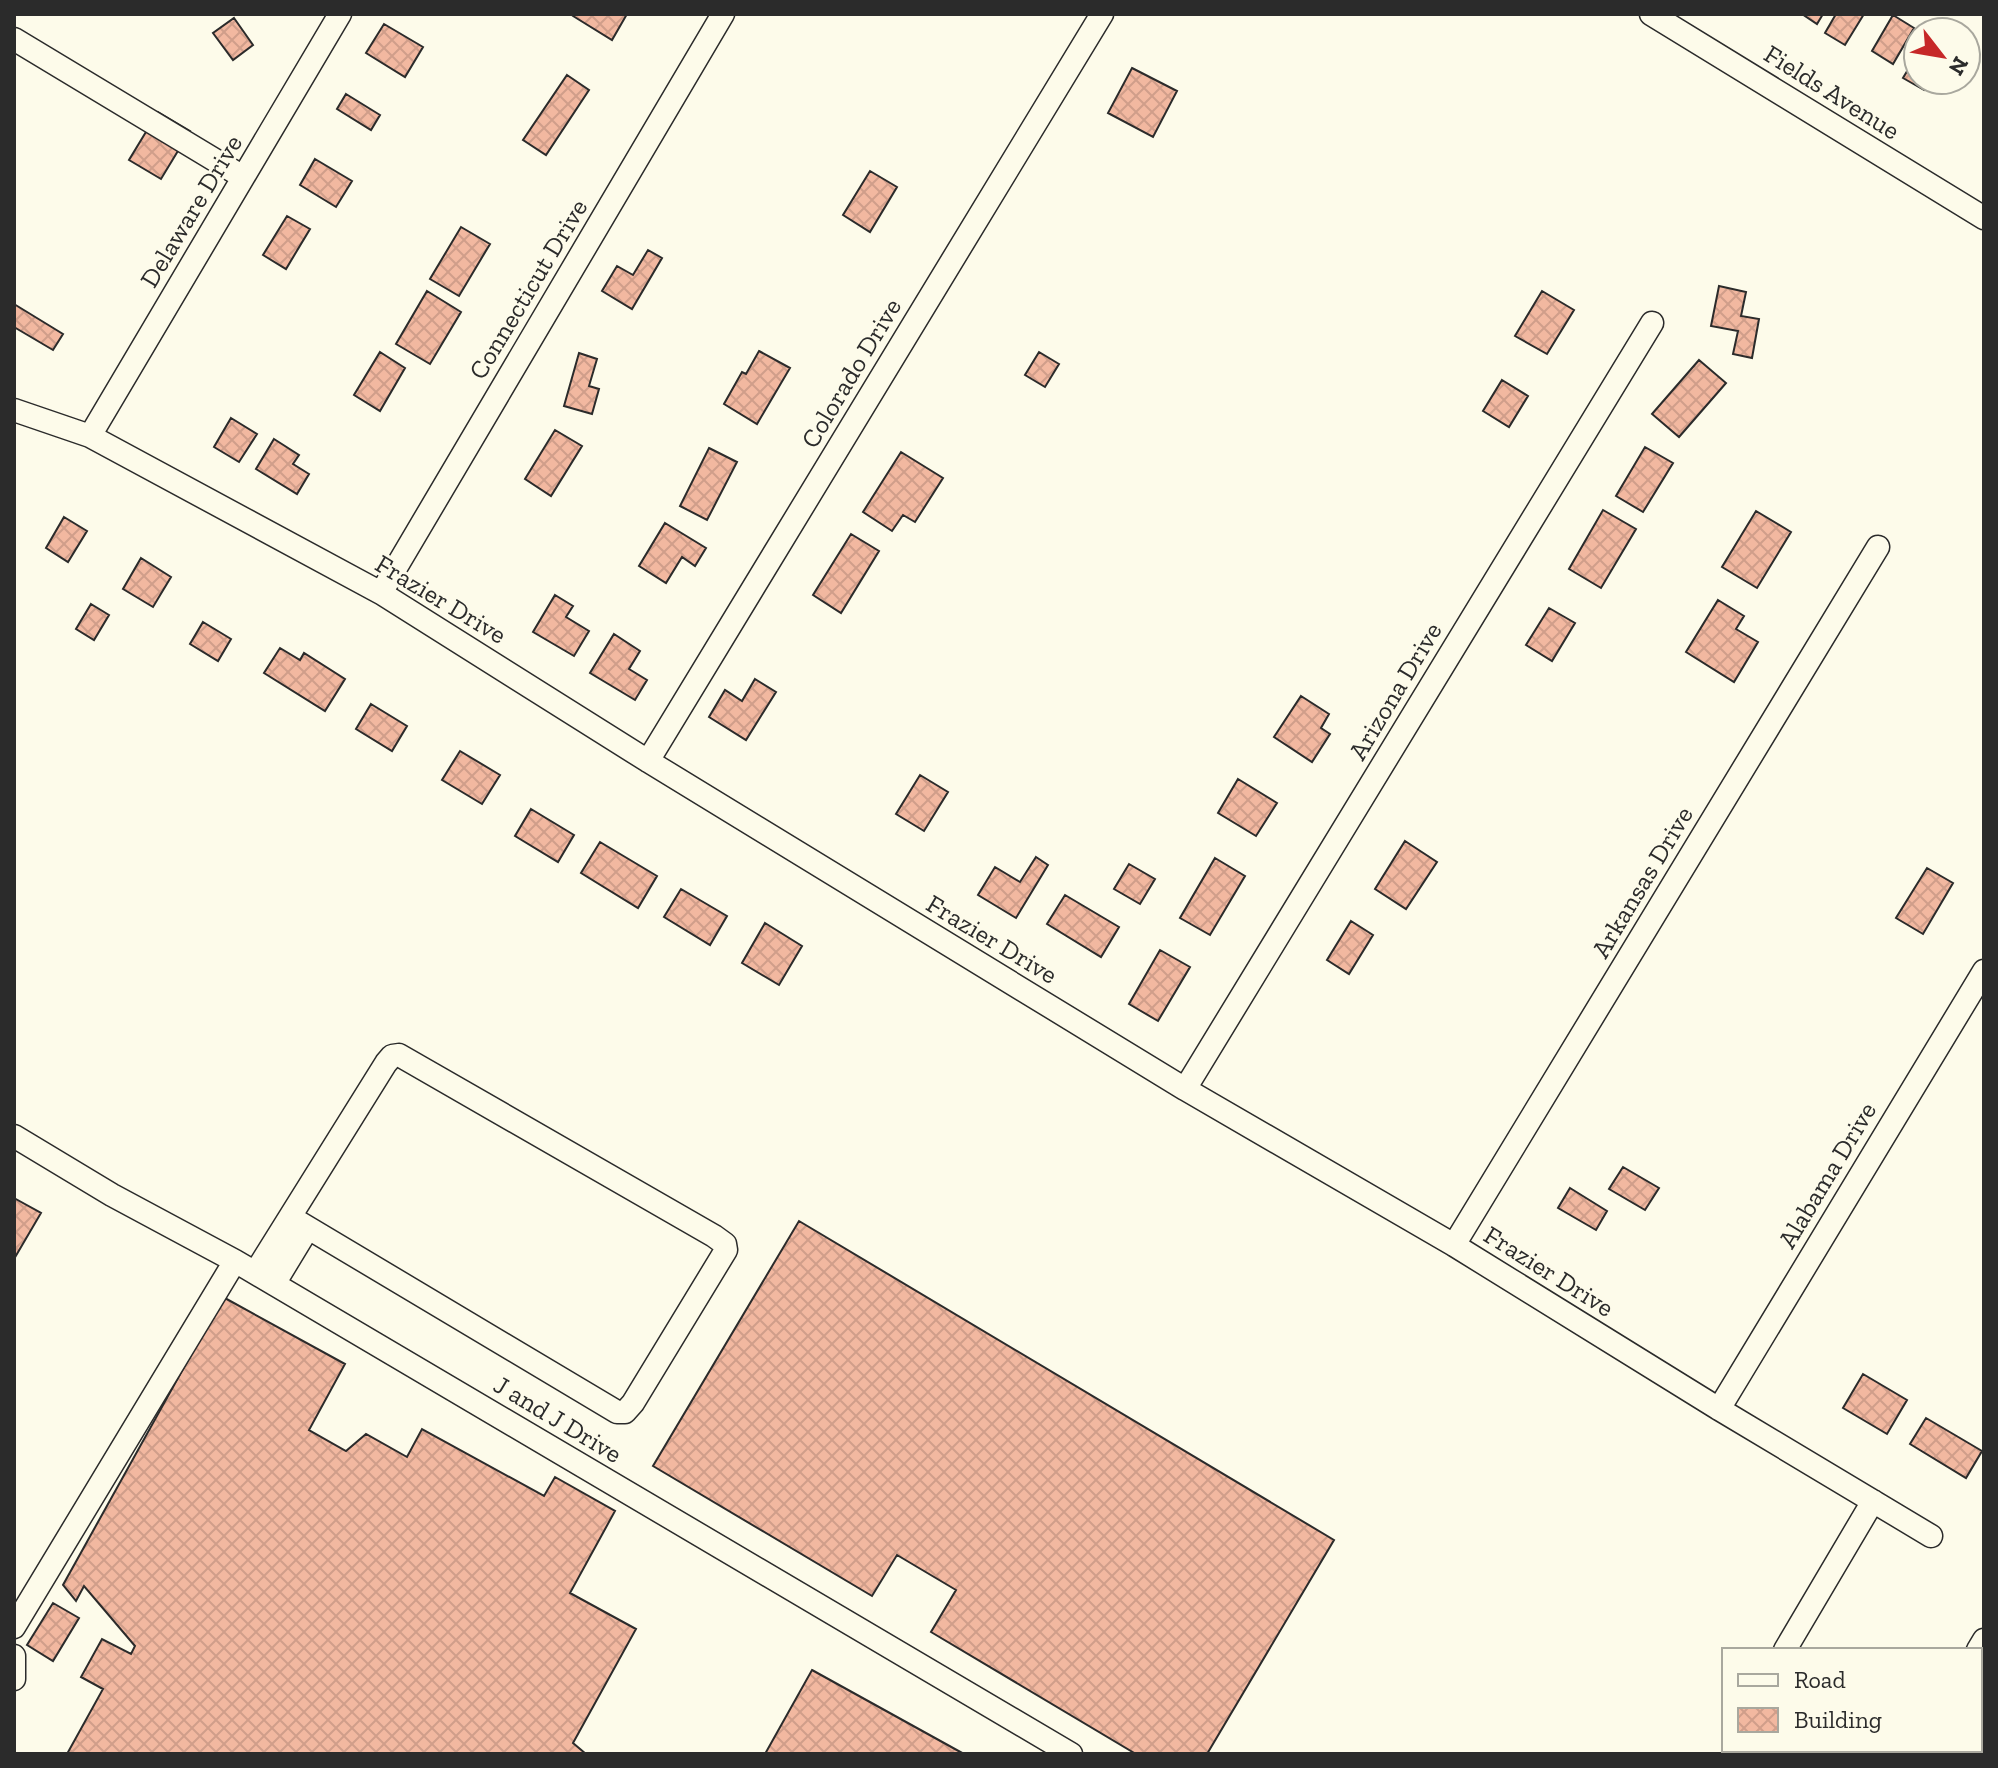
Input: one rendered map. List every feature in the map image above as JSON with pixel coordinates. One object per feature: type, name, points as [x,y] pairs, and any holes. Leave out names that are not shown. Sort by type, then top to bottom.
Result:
[{"type":"street","name":"Delaware Drive","points":[[90,436],[340,14]]},
{"type":"street","name":"Connecticut Drive","points":[[381,593],[723,14]]},
{"type":"street","name":"Colorado Drive","points":[[648,761],[1102,14]]},
{"type":"street","name":"Fields Avenue","points":[[1662,17],[1984,218]]},
{"type":"street","points":[[14,39],[243,177]]},
{"type":"street","name":"Arizona Drive","points":[[1185,1089],[1652,323]]},
{"type":"street","name":"Frazier Drive","points":[[14,410],[90,436],[381,593],[648,761],[1185,1089],[1454,1245],[1931,1536]]},
{"type":"street","name":"Arkansas Drive","points":[[1454,1245],[1878,547]]},
{"type":"street","name":"Alabama Drive","points":[[1719,1409],[1984,971]]},
{"type":"street","points":[[264,1279],[299,1223],[386,1063],[392,1056],[399,1055],[714,1236],[725,1244],[726,1250],[633,1403],[625,1412],[617,1412],[299,1223]]},
{"type":"street","name":"J and J Drive","points":[[14,1136],[112,1195],[235,1261],[1071,1754]]},
{"type":"street","points":[[14,1627],[235,1261]]},
{"type":"street","points":[[1786,1648],[1873,1501]]},
{"type":"street","points":[[14,1656],[14,1679]]},
{"type":"building","points":[[574,14],[627,14],[612,40]]},
{"type":"building","points":[[1802,14],[1823,14],[1817,24]]},
{"type":"building","points":[[1836,14],[1864,14],[1845,45],[1825,33]]},
{"type":"building","points":[[1893,15],[1902,21],[1902,49],[1893,64],[1872,51]]},
{"type":"building","points":[[234,18],[253,45],[233,60],[213,33]]},
{"type":"building","points":[[384,24],[423,47],[405,77],[366,53]]},
{"type":"building","points":[[1132,68],[1177,91],[1153,137],[1108,113]]},
{"type":"building","points":[[567,75],[589,90],[546,155],[523,140]]},
{"type":"building","points":[[346,94],[380,115],[371,130],[337,109]]},
{"type":"building","points":[[158,112],[190,131],[161,179],[129,160]]},
{"type":"building","points":[[315,159],[352,181],[336,207],[300,185]]},
{"type":"building","points":[[870,171],[897,187],[870,232],[843,215]]},
{"type":"building","points":[[287,216],[310,229],[286,269],[263,255]]},
{"type":"building","points":[[461,227],[490,244],[459,296],[430,279]]},
{"type":"building","points":[[648,250],[662,258],[632,309],[602,291],[617,266],[633,275]]},
{"type":"building","points":[[1719,286],[1746,292],[1741,316],[1759,319],[1752,358],[1733,354],[1738,331],[1711,326]]},
{"type":"building","points":[[427,291],[461,312],[430,364],[396,344]]},
{"type":"building","points":[[1542,291],[1574,310],[1547,354],[1515,336]]},
{"type":"building","points":[[14,304],[63,334],[53,350],[14,327]]},
{"type":"building","points":[[759,351],[790,368],[757,424],[724,404],[742,372],[746,374]]},
{"type":"building","points":[[380,352],[405,368],[380,411],[354,395]]},
{"type":"building","points":[[1039,352],[1059,364],[1045,387],[1025,375]]},
{"type":"building","points":[[579,353],[597,359],[589,386],[599,389],[592,414],[564,406]]},
{"type":"building","points":[[1699,360],[1726,383],[1679,437],[1652,414]]},
{"type":"building","points":[[1502,380],[1528,396],[1509,427],[1483,411]]},
{"type":"building","points":[[231,418],[257,434],[239,462],[214,447]]},
{"type":"building","points":[[555,430],[582,446],[551,496],[525,479]]},
{"type":"building","points":[[274,439],[299,455],[293,464],[309,474],[297,494],[256,469]]},
{"type":"building","points":[[1645,447],[1673,463],[1643,512],[1616,496]]},
{"type":"building","points":[[709,448],[737,462],[707,520],[680,506]]},
{"type":"building","points":[[901,452],[943,478],[915,522],[903,515],[892,531],[863,512]]},
{"type":"building","points":[[1603,510],[1636,529],[1601,588],[1569,569]]},
{"type":"building","points":[[1756,511],[1791,532],[1757,588],[1722,567]]},
{"type":"building","points":[[64,517],[87,531],[68,562],[46,548]]},
{"type":"building","points":[[665,523],[706,548],[695,566],[682,557],[666,583],[639,566]]},
{"type":"building","points":[[851,534],[879,551],[841,613],[813,595]]},
{"type":"building","points":[[141,558],[171,577],[153,607],[123,589]]},
{"type":"building","points":[[555,595],[573,606],[566,617],[589,631],[574,656],[533,632]]},
{"type":"building","points":[[1718,600],[1744,616],[1736,629],[1758,642],[1734,682],[1686,652]]},
{"type":"building","points":[[91,604],[109,615],[94,640],[76,629]]},
{"type":"building","points":[[1549,608],[1575,623],[1552,661],[1526,645]]},
{"type":"building","points":[[203,622],[231,639],[218,661],[190,644]]},
{"type":"building","points":[[614,634],[640,651],[629,669],[647,680],[635,700],[590,673]]},
{"type":"building","points":[[280,648],[300,660],[304,653],[345,679],[325,711],[264,673]]},
{"type":"building","points":[[755,679],[776,692],[746,740],[709,717],[725,690],[742,701]]},
{"type":"building","points":[[1301,696],[1329,714],[1321,728],[1330,734],[1312,762],[1274,737]]},
{"type":"building","points":[[371,704],[407,726],[392,751],[356,729]]},
{"type":"building","points":[[460,751],[500,775],[482,804],[442,780]]},
{"type":"building","points":[[920,775],[948,792],[924,831],[896,814]]},
{"type":"building","points":[[1238,779],[1277,803],[1256,836],[1218,813]]},
{"type":"building","points":[[531,809],[574,835],[558,862],[515,836]]},
{"type":"building","points":[[1405,841],[1437,862],[1406,909],[1375,889]]},
{"type":"building","points":[[600,842],[657,876],[638,908],[581,873]]},
{"type":"building","points":[[1036,857],[1048,865],[1016,918],[978,895],[995,867],[1020,882]]},
{"type":"building","points":[[1215,858],[1245,876],[1210,935],[1180,918]]},
{"type":"building","points":[[1129,864],[1155,879],[1140,904],[1114,889]]},
{"type":"building","points":[[1927,868],[1953,883],[1923,934],[1896,918]]},
{"type":"building","points":[[681,889],[727,916],[710,945],[664,917]]},
{"type":"building","points":[[1065,895],[1119,927],[1101,957],[1047,924]]},
{"type":"building","points":[[1351,921],[1373,935],[1349,974],[1327,960]]},
{"type":"building","points":[[765,923],[802,946],[779,985],[742,963]]},
{"type":"building","points":[[1160,950],[1190,967],[1158,1021],[1129,1004]]},
{"type":"building","points":[[1623,1167],[1659,1188],[1645,1210],[1609,1189]]},
{"type":"building","points":[[1570,1188],[1607,1211],[1596,1230],[1558,1208]]},
{"type":"building","points":[[14,1198],[41,1213],[14,1259]]},
{"type":"building","points":[[799,1221],[1334,1540],[1207,1754],[1136,1754],[931,1632],[956,1590],[897,1555],[872,1596],[653,1466]]},
{"type":"building","points":[[223,1297],[345,1364],[309,1430],[346,1451],[366,1434],[407,1457],[422,1429],[544,1496],[555,1477],[615,1511],[570,1593],[636,1629],[573,1743],[586,1754],[67,1754],[103,1689],[81,1677],[102,1639],[131,1654],[135,1646],[84,1586],[76,1601],[63,1585]]},
{"type":"building","points":[[1863,1374],[1907,1400],[1887,1434],[1843,1408]]},
{"type":"building","points":[[1926,1418],[1982,1451],[1966,1478],[1910,1444]]},
{"type":"building","points":[[53,1603],[79,1618],[53,1661],[27,1645]]},
{"type":"building","points":[[812,1670],[964,1754],[765,1754]]}]
